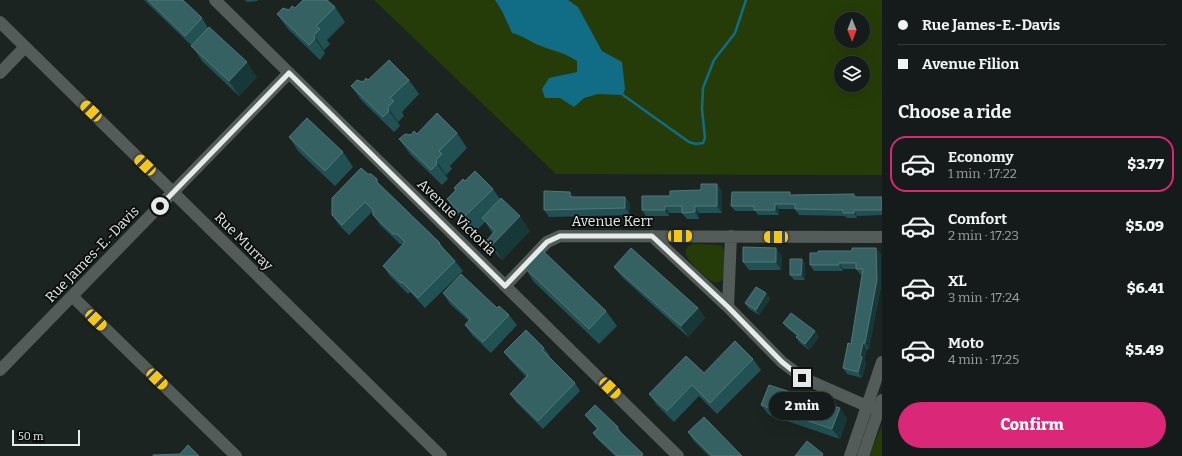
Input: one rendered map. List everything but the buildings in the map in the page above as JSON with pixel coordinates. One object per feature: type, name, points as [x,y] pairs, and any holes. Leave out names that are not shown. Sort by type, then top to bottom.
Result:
[{"type":"street","name":"Avenue Victoria","points":[[215,0],[678,456]]},
{"type":"street","name":"Rue Murray","points":[[0,22],[441,456]]},
{"type":"street","points":[[0,73],[25,47]]},
{"type":"street","name":"Rue James-E.-Davis","points":[[0,370],[289,73]]},
{"type":"street","name":"Avenue Kerr","points":[[505,286],[547,242],[560,236],[882,238]]},
{"type":"street","points":[[652,236],[728,307],[782,362],[802,378],[827,389],[878,406]]},
{"type":"street","points":[[728,307],[731,236]]},
{"type":"street","points":[[72,296],[236,456]]},
{"type":"street","points":[[863,456],[878,406],[882,362]]},
{"type":"street","points":[[850,456],[878,406]]},
{"type":"green space","points":[[374,0],[882,0],[882,175],[556,174]]},
{"type":"green space","points":[[693,244],[717,245],[722,247],[725,255],[725,264],[722,281],[711,281],[687,257],[687,247]]},
{"type":"green space","points":[[882,425],[882,456],[869,456]]},
{"type":"water","points":[[495,0],[568,0],[578,7],[602,51],[622,62],[625,89],[623,95],[598,94],[584,98],[574,107],[560,98],[545,98],[542,89],[549,78],[577,72],[577,61],[512,33]]},
{"type":"waterway","points":[[623,95],[689,142],[696,144],[703,143],[705,138],[702,109],[703,88],[714,60],[735,33],[746,0]]},
{"type":"route","points":[[160,206],[289,73],[505,286],[547,242],[560,236],[652,236],[728,307],[782,362],[802,378]]}]
